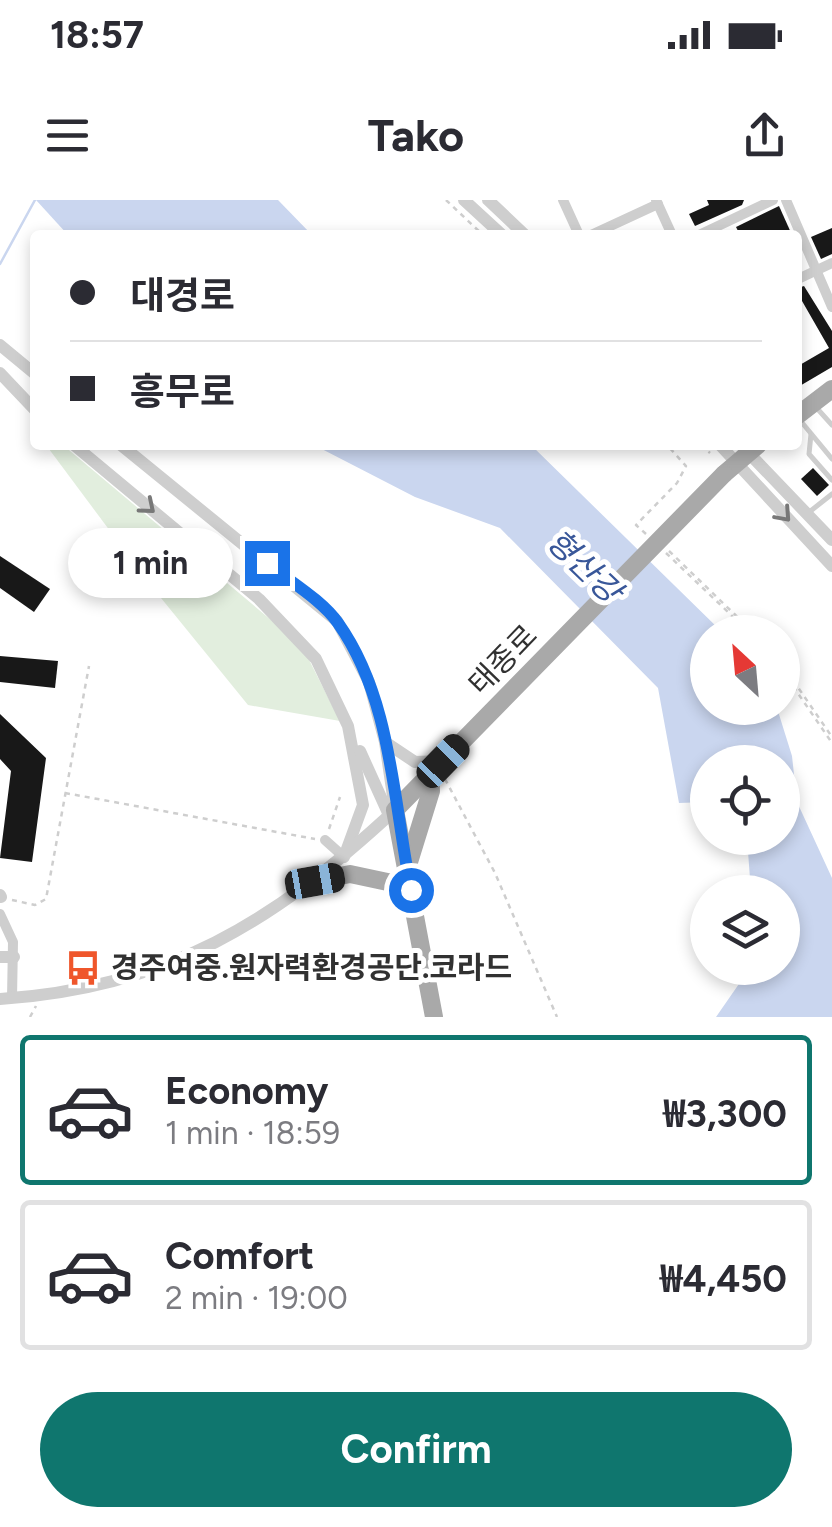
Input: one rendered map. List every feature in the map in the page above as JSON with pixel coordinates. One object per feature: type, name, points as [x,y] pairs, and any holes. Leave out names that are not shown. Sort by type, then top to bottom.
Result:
[{"type":"main road","points":[[803,412],[832,388]]},
{"type":"main road","name":"태종로","points":[[393,814],[741,456]]},
{"type":"main road","points":[[406,867],[437,767]]},
{"type":"main road","points":[[393,814],[411,887],[434,1017]]},
{"type":"main road","points":[[315,881],[350,874],[411,887]]},
{"type":"street","points":[[464,200],[497,230]]},
{"type":"street","points":[[488,200],[521,230]]},
{"type":"street","points":[[562,200],[577,230]]},
{"type":"street","points":[[707,230],[751,204],[773,200]]},
{"type":"street","points":[[786,200],[798,230]]},
{"type":"street","points":[[601,230],[657,202],[670,230]]},
{"type":"street","points":[[802,239],[832,306]]},
{"type":"street","points":[[802,277],[832,263]]},
{"type":"street","points":[[0,345],[30,370]]},
{"type":"street","points":[[0,373],[30,405]]},
{"type":"street","points":[[80,450],[305,643],[393,814]]},
{"type":"street","points":[[127,450],[337,620],[369,682],[386,742],[393,814]]},
{"type":"street","points":[[741,456],[808,513],[832,540]]},
{"type":"street","points":[[741,456],[832,566]]},
{"type":"street","points":[[325,840],[344,857],[363,805],[348,726]]},
{"type":"street","points":[[386,742],[400,756],[437,767]]},
{"type":"street","name":"태종로","points":[[6,999],[88,989],[178,963],[247,928],[315,881],[393,814]]},
{"type":"street","points":[[0,914],[12,942],[7,957],[6,999]]},
{"type":"lane","points":[[803,412],[832,426]]},
{"type":"lane","points":[[803,412],[812,434],[832,458]]},
{"type":"lane","points":[[812,434],[808,454],[832,480]]},
{"type":"lane","points":[[808,513],[832,494]]},
{"type":"path","points":[[446,200],[478,230]]},
{"type":"path","points":[[650,535],[636,525],[677,482],[686,466],[672,450]]},
{"type":"path","points":[[663,547],[734,615]]},
{"type":"path","points":[[0,897],[35,905],[46,899],[89,666]]},
{"type":"path","points":[[800,692],[832,736]]},
{"type":"path","points":[[800,694],[832,743]]},
{"type":"path","points":[[437,767],[495,874],[557,1017]]},
{"type":"path","points":[[65,793],[325,840],[340,796]]},
{"type":"green space","points":[[50,450],[69,450],[302,646],[340,721],[248,705],[148,582]]},
{"type":"water","points":[[36,200],[278,200],[307,230],[63,230]]},
{"type":"water","name":"형산강","points":[[324,450],[536,450],[705,615],[690,615],[690,725],[782,725],[789,745],[690,745],[690,803],[679,803],[658,688],[500,528],[415,497]]},
{"type":"water","points":[[800,809],[832,878],[832,1017],[716,1017],[738,985],[800,985],[800,875],[750,875],[748,855],[800,855]]},
{"type":"building","points":[[707,200],[744,200],[742,205],[695,226],[689,214],[709,205]]},
{"type":"building","points":[[779,206],[790,230],[738,230],[736,227]]},
{"type":"building","points":[[832,228],[832,254],[821,259],[811,237]]},
{"type":"building","points":[[802,287],[832,331],[832,367],[802,385],[802,364],[829,348],[802,301]]},
{"type":"building","points":[[813,468],[829,485],[817,496],[801,479]]},
{"type":"building","points":[[0,556],[50,589],[34,612],[0,588]]},
{"type":"building","points":[[0,656],[58,661],[55,688],[0,682]]},
{"type":"building","points":[[0,714],[46,758],[32,862],[0,858],[11,771],[0,759]]},
{"type":"waterway","points":[[0,264],[35,200]]},
{"type":"place","name":"경주여중.원자력환경공단.코라드","points":[[83,968]]},
{"type":"route","points":[[267,563],[337,620],[369,682],[386,742],[394,810],[411,890]]}]
